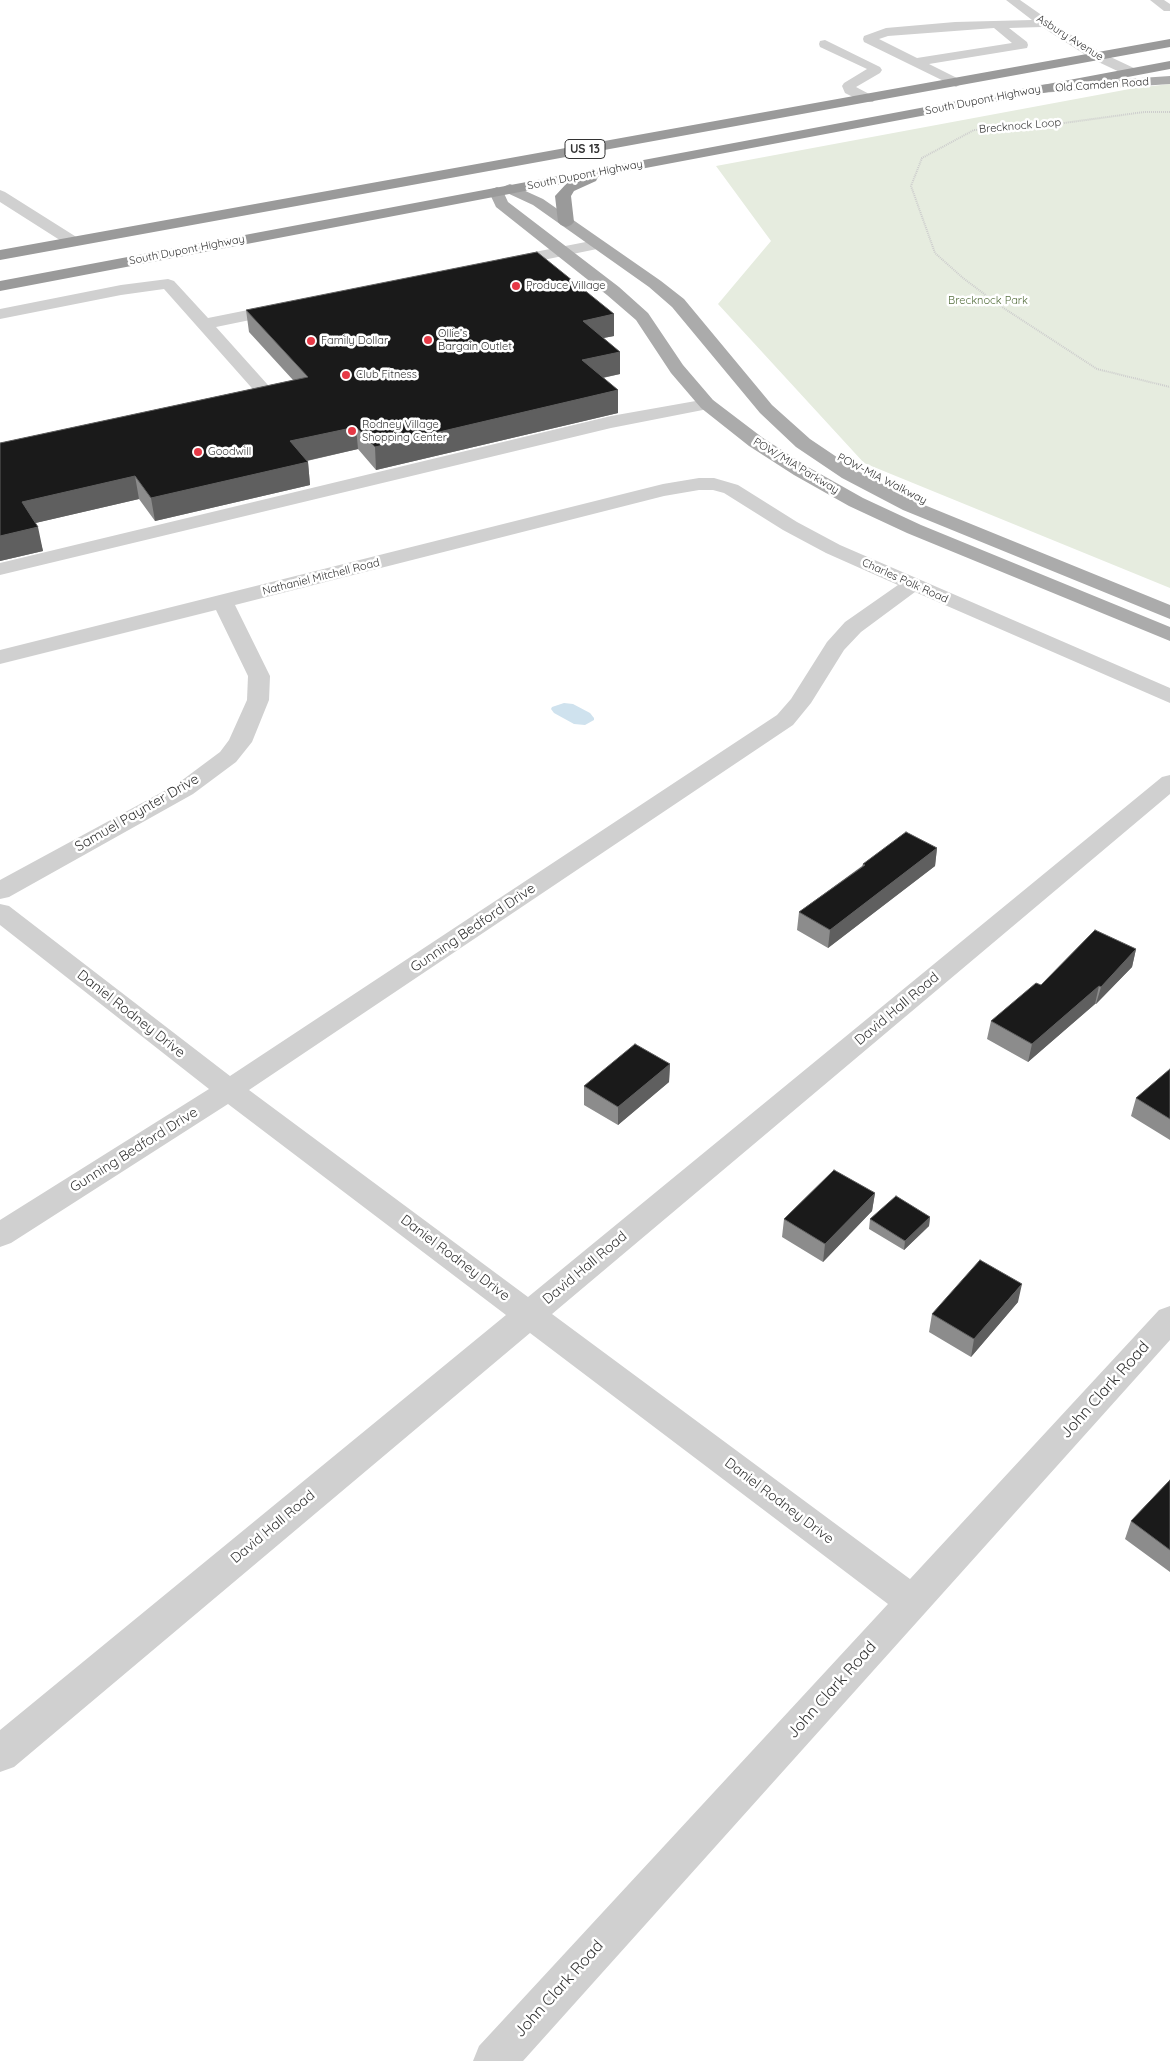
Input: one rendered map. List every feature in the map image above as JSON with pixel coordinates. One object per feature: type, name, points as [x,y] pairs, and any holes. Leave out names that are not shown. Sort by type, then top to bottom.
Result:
[{"type":"highway","name":"South Dupont Highway","points":[[0,255],[1170,43]]},
{"type":"highway","name":"South Dupont Highway","points":[[0,286],[502,189],[603,172],[1170,65]]},
{"type":"highway","points":[[386,185],[440,180],[502,189],[507,174],[568,152]]},
{"type":"highway","points":[[566,222],[563,196],[569,188],[603,172]]},
{"type":"main road","name":"Old Camden Road","points":[[1035,90],[1170,80]]},
{"type":"main road","name":"POW/MIA Parkway","points":[[1170,613],[952,524],[872,487],[849,474],[803,443],[783,426],[678,303],[656,284],[596,245],[538,202],[502,189],[501,204],[613,291],[642,317],[677,369],[723,401],[756,442],[801,472],[856,502],[980,558],[1170,635]]},
{"type":"main road","points":[[723,401],[755,395]]},
{"type":"street","name":"Asbury Avenue","points":[[1012,0],[1045,24],[1097,56],[1131,72]]},
{"type":"street","points":[[1156,0],[1168,8]]},
{"type":"street","points":[[956,83],[870,39],[886,32],[1045,24]]},
{"type":"street","points":[[916,62],[1022,44],[998,25]]},
{"type":"street","points":[[825,44],[872,67],[874,70],[849,86],[850,90],[868,99]]},
{"type":"street","points":[[0,195],[72,241]]},
{"type":"street","points":[[484,267],[596,245]]},
{"type":"street","points":[[0,314],[121,290],[168,284],[270,398],[229,407]]},
{"type":"street","points":[[204,324],[300,305]]},
{"type":"street","points":[[0,569],[611,422],[723,401]]},
{"type":"street","name":"Charles Polk Road","points":[[642,495],[699,484],[714,484],[730,489],[810,538],[912,585],[1170,696]]},
{"type":"street","name":"Nathaniel Mitchell Road","points":[[0,656],[223,602],[642,495]]},
{"type":"street","name":"Gunning Bedford Drive","points":[[0,1235],[229,1090],[785,720],[800,703],[835,647],[853,627],[912,585]]},
{"type":"street","name":"Samuel Paynter Drive","points":[[0,891],[184,789],[228,757],[240,742],[258,700],[259,676],[223,602]]},
{"type":"street","name":"David Hall Road","points":[[0,1754],[1170,782]]},
{"type":"street","name":"Daniel Rodney Drive","points":[[0,912],[229,1090],[912,1601]]},
{"type":"street","name":"John Clark Road","points":[[494,2061],[1170,1318]]},
{"type":"path","name":"Brecknock Loop","points":[[1170,112],[1144,112],[1035,127],[974,130],[922,158],[911,186],[936,253],[963,278],[999,305],[1096,368],[1170,386]]},
{"type":"green space","name":"Brecknock Park","points":[[1170,84],[1170,588],[864,463],[718,304],[771,241],[716,166],[1135,88]]},
{"type":"water","points":[[564,703],[573,704],[590,713],[594,720],[585,725],[574,724],[554,713],[551,709]]},
{"type":"building","name":"Rodney Village Shopping Center","points":[[537,252],[614,314],[583,321],[620,352],[582,360],[618,390],[375,447],[356,427],[290,441],[308,462],[151,498],[135,476],[22,502],[38,527],[0,536],[0,443],[308,377],[246,310]]},
{"type":"building","points":[[906,832],[937,848],[830,930],[799,912],[865,865],[863,864]]},
{"type":"building","points":[[1095,930],[1136,949],[1101,987],[1099,986],[1032,1044],[991,1021],[1036,983],[1041,985]]},
{"type":"building","points":[[635,1044],[670,1064],[618,1107],[584,1086]]},
{"type":"building","points":[[1170,1069],[1170,1119],[1136,1098]]},
{"type":"building","points":[[834,1170],[875,1193],[825,1244],[784,1219]]},
{"type":"building","points":[[896,1196],[930,1217],[905,1241],[870,1219]]},
{"type":"building","points":[[980,1260],[1022,1284],[974,1339],[932,1314]]},
{"type":"building","points":[[1170,1480],[1170,1550],[1131,1521]]},
{"type":"place","name":"Produce Village","points":[[516,286]]},
{"type":"place","name":"Ollie’s Bargain Outlet","points":[[428,340]]},
{"type":"place","name":"Family Dollar","points":[[311,341]]},
{"type":"place","name":"Club Fitness","points":[[346,375]]},
{"type":"place","name":"Rodney Village Shopping Center","points":[[352,431]]},
{"type":"place","name":"Goodwill","points":[[198,452]]}]
